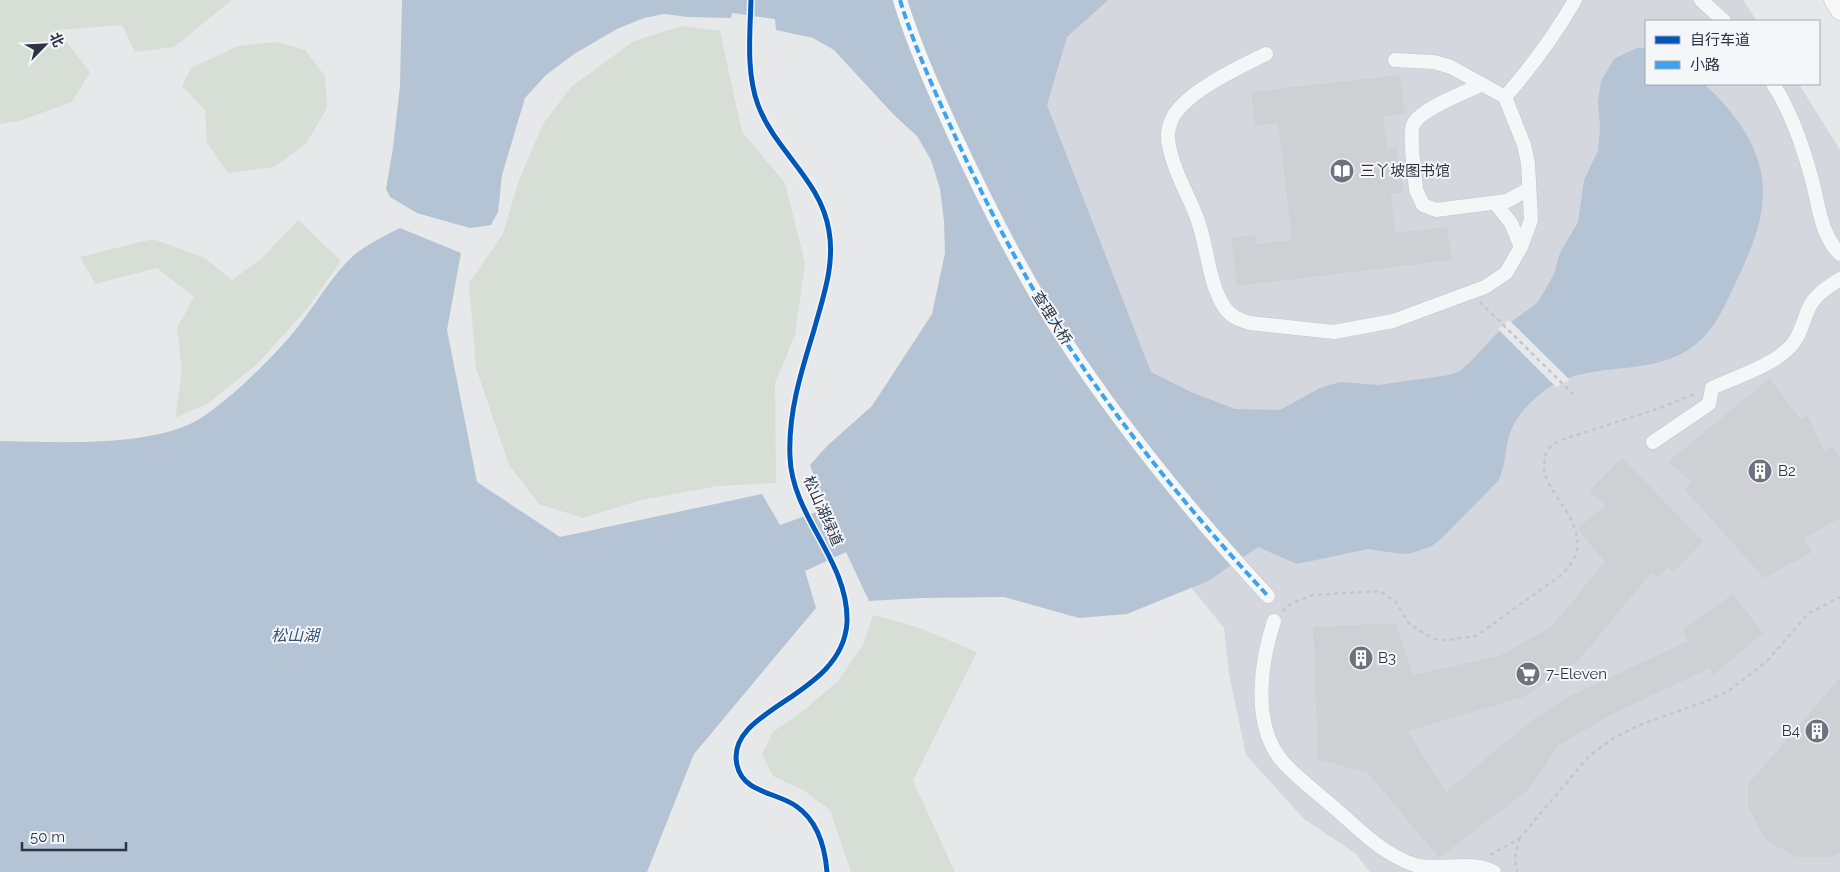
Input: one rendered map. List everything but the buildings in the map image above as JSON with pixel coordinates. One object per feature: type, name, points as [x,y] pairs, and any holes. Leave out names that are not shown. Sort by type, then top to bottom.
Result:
[{"type":"main road","points":[[1832,0],[1840,11]]},
{"type":"street","name":"查理大桥","points":[[900,0],[938,98],[977,184],[1021,267],[1062,336],[1168,481],[1218,542],[1268,596]]},
{"type":"street","points":[[1505,97],[1532,66],[1559,29],[1575,0]]},
{"type":"street","points":[[1701,0],[1723,20]]},
{"type":"street","points":[[1266,54],[1218,79],[1189,98],[1172,118],[1167,136],[1173,162],[1199,222],[1215,284],[1225,308],[1237,320],[1278,328],[1334,332],[1393,320],[1485,287],[1506,273],[1521,247],[1531,220],[1524,145],[1505,97],[1451,67],[1434,62],[1395,60]]},
{"type":"street","points":[[1482,84],[1429,110],[1415,121],[1412,132],[1416,190],[1423,205],[1436,210],[1507,201],[1529,189]]},
{"type":"street","points":[[1774,85],[1791,118],[1803,149],[1823,224],[1831,243],[1840,254]]},
{"type":"street","points":[[1495,203],[1511,223],[1521,247]]},
{"type":"street","points":[[1652,442],[1709,404],[1712,388],[1784,353],[1798,336],[1810,304],[1816,296],[1840,279]]},
{"type":"street","points":[[1274,621],[1266,647],[1262,698],[1266,732],[1279,758],[1384,852],[1417,866],[1457,866],[1494,872]]},
{"type":"path","points":[[1486,307],[1573,394]]},
{"type":"path","points":[[1274,621],[1292,603],[1313,595],[1380,592],[1396,602],[1410,625],[1434,639],[1448,640],[1476,636],[1560,576],[1571,566],[1576,554],[1578,545],[1575,528],[1544,473],[1543,463],[1550,447],[1568,437],[1654,410],[1712,388]]},
{"type":"path","points":[[1488,856],[1519,839],[1570,777],[1596,751],[1616,737],[1642,724],[1707,702],[1730,690],[1767,661],[1809,613],[1840,597]]},
{"type":"path","points":[[1518,872],[1515,858],[1519,839]]},
{"type":"shaded area","points":[[0,0],[232,0],[174,47],[135,52],[122,25],[57,30],[90,72],[72,102],[19,121],[0,124]]},
{"type":"shaded area","points":[[849,0],[1743,0],[1756,20],[1645,20],[1645,85],[1800,85],[1840,150],[1840,872],[1370,872],[1355,853],[1304,819],[1246,755],[1229,674],[1224,628],[1021,377],[905,93]]},
{"type":"shaded area","points":[[682,26],[720,31],[742,132],[785,183],[805,263],[795,335],[775,383],[776,483],[718,486],[641,500],[583,518],[539,504],[509,465],[476,368],[469,283],[503,234],[519,180],[543,124],[571,87],[634,41]]},
{"type":"shaded area","points":[[276,42],[305,50],[325,76],[327,108],[306,144],[273,167],[228,173],[207,143],[205,110],[182,86],[191,68],[238,46]]},
{"type":"shaded area","points":[[298,220],[341,261],[306,310],[256,365],[207,404],[175,418],[182,371],[177,328],[194,297],[157,268],[95,284],[80,257],[153,239],[205,258],[232,280],[261,259]]},
{"type":"shaded area","points":[[873,615],[917,627],[977,652],[913,781],[955,872],[851,872],[830,810],[803,790],[773,776],[762,754],[773,732],[804,710],[838,681],[863,645]]},
{"type":"water","name":"松山湖","points":[[402,0],[1108,0],[1067,37],[1047,105],[1151,372],[1191,392],[1235,409],[1280,410],[1320,388],[1340,382],[1378,385],[1449,375],[1460,371],[1499,331],[1537,303],[1554,274],[1560,253],[1578,222],[1584,180],[1598,151],[1600,127],[1598,102],[1601,81],[1614,59],[1637,48],[1645,48],[1645,85],[1705,85],[1729,110],[1750,142],[1759,163],[1763,183],[1763,203],[1753,243],[1744,264],[1719,317],[1706,334],[1689,349],[1663,361],[1596,371],[1563,380],[1548,388],[1524,410],[1511,430],[1498,481],[1432,546],[1412,553],[1402,554],[1368,549],[1297,564],[1258,547],[1208,581],[1127,614],[1079,618],[1004,597],[869,601],[846,552],[805,571],[816,608],[694,754],[647,872],[0,872],[0,441],[75,442],[131,439],[181,428],[201,418],[238,389],[273,355],[301,323],[337,273],[354,255],[400,228],[461,253],[447,330],[477,482],[560,537],[762,494],[780,525],[825,509],[810,465],[828,445],[872,406],[932,314],[945,253],[940,189],[931,160],[917,136],[894,115],[834,50],[813,38],[776,30],[775,19],[732,13],[731,18],[688,17],[664,14],[644,18],[617,29],[574,54],[546,75],[525,98],[502,175],[498,212],[491,225],[470,228],[417,213],[390,197],[386,189],[400,86]]},
{"type":"pier","points":[[1509,320],[1570,380],[1556,387],[1498,329]]},
{"type":"marked path","points":[[900,0],[925,69],[947,119],[992,213],[1032,288],[1085,370],[1159,470],[1268,596]]},
{"type":"cycle path","name":"松山湖绿道","points":[[751,0],[750,66],[758,105],[775,137],[817,196],[829,231],[829,269],[796,393],[791,424],[790,457],[793,479],[800,500],[839,579],[845,600],[847,622],[841,648],[826,668],[807,686],[748,729],[738,746],[737,765],[740,774],[753,787],[788,801],[804,812],[810,819],[822,844],[827,872]]},
{"type":"place","name":"三丫坡图书馆","points":[[1342,171]]},
{"type":"place","name":"B2","points":[[1760,471]]},
{"type":"place","name":"B3","points":[[1361,658]]},
{"type":"place","name":"7-Eleven","points":[[1528,674]]},
{"type":"place","name":"B4","points":[[1817,731]]}]
